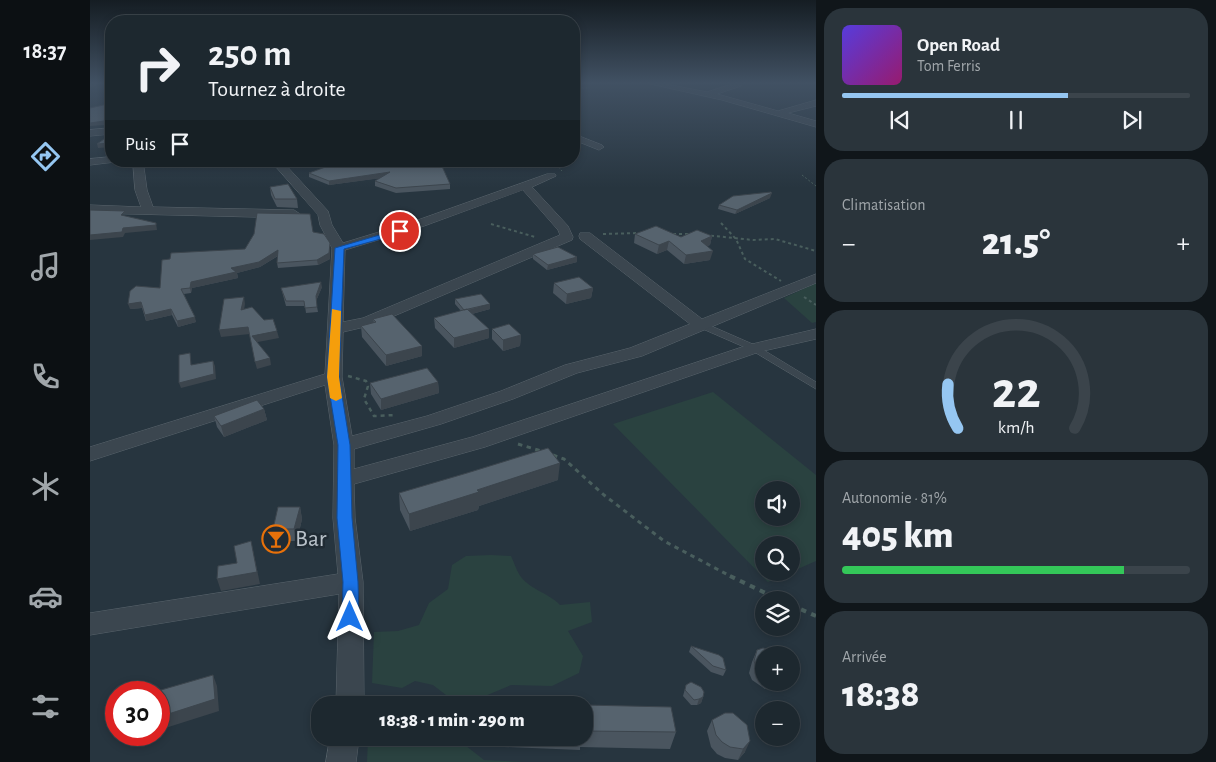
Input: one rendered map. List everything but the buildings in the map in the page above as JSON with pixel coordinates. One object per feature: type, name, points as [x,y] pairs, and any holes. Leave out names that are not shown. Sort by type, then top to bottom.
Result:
[{"type":"street","points":[[792,118],[816,124]]},
{"type":"street","points":[[90,133],[105,132]]},
{"type":"street","points":[[580,139],[599,147]]},
{"type":"street","points":[[90,162],[105,161]]},
{"type":"street","points":[[139,167],[141,190],[148,211]]},
{"type":"street","points":[[281,167],[324,214],[326,225],[340,248],[334,329],[333,377],[344,445],[344,518],[351,582],[350,696]]},
{"type":"street","points":[[340,248],[384,236],[479,204],[551,176]]},
{"type":"street","points":[[334,329],[367,322],[567,237],[564,229],[525,186]]},
{"type":"street","points":[[90,209],[324,214]]},
{"type":"street","points":[[585,236],[699,324]]},
{"type":"street","points":[[344,445],[434,420],[507,395],[570,368],[636,352],[699,324],[816,278]]},
{"type":"street","points":[[345,479],[376,468],[478,442],[754,348],[816,334]]},
{"type":"street","points":[[90,453],[333,377]]},
{"type":"street","points":[[90,624],[351,582]]},
{"type":"street","points":[[341,762],[344,746]]},
{"type":"lane","points":[[699,324],[754,348],[816,386]]},
{"type":"path","points":[[802,175],[816,186]]},
{"type":"path","points":[[721,223],[736,239],[745,259],[816,306]]},
{"type":"path","points":[[491,224],[531,236],[549,239],[567,237]]},
{"type":"path","points":[[585,236],[612,232],[641,234]]},
{"type":"path","points":[[667,234],[692,234]]},
{"type":"path","points":[[700,234],[736,239],[775,239],[816,251]]},
{"type":"path","points":[[333,377],[349,376],[366,381],[368,386],[364,399],[374,416],[398,415]]},
{"type":"path","points":[[517,444],[527,445],[544,452]]},
{"type":"path","points":[[550,454],[564,459],[604,495],[664,541],[760,591]]},
{"type":"path","points":[[800,609],[816,616]]},
{"type":"green space","points":[[816,283],[816,322],[812,323],[784,298]]},
{"type":"green space","points":[[713,392],[816,475],[816,561],[800,568],[800,536],[755,536],[755,569],[613,424]]},
{"type":"green space","points":[[466,556],[511,556],[523,579],[560,605],[590,602],[592,622],[568,631],[583,656],[579,673],[552,686],[511,685],[485,696],[447,696],[433,685],[415,681],[402,688],[372,683],[374,632],[398,631],[419,625],[429,603],[448,589],[452,565]]},
{"type":"green space","points":[[368,746],[466,746],[484,760],[524,762],[367,762]]},
{"type":"slow traffic","points":[[336,311],[333,377],[336,398]]},
{"type":"place","name":"Bar","points":[[276,539]]},
{"type":"route","points":[[350,617],[351,582],[344,518],[344,445],[333,377],[334,329],[340,248],[400,231]]}]
